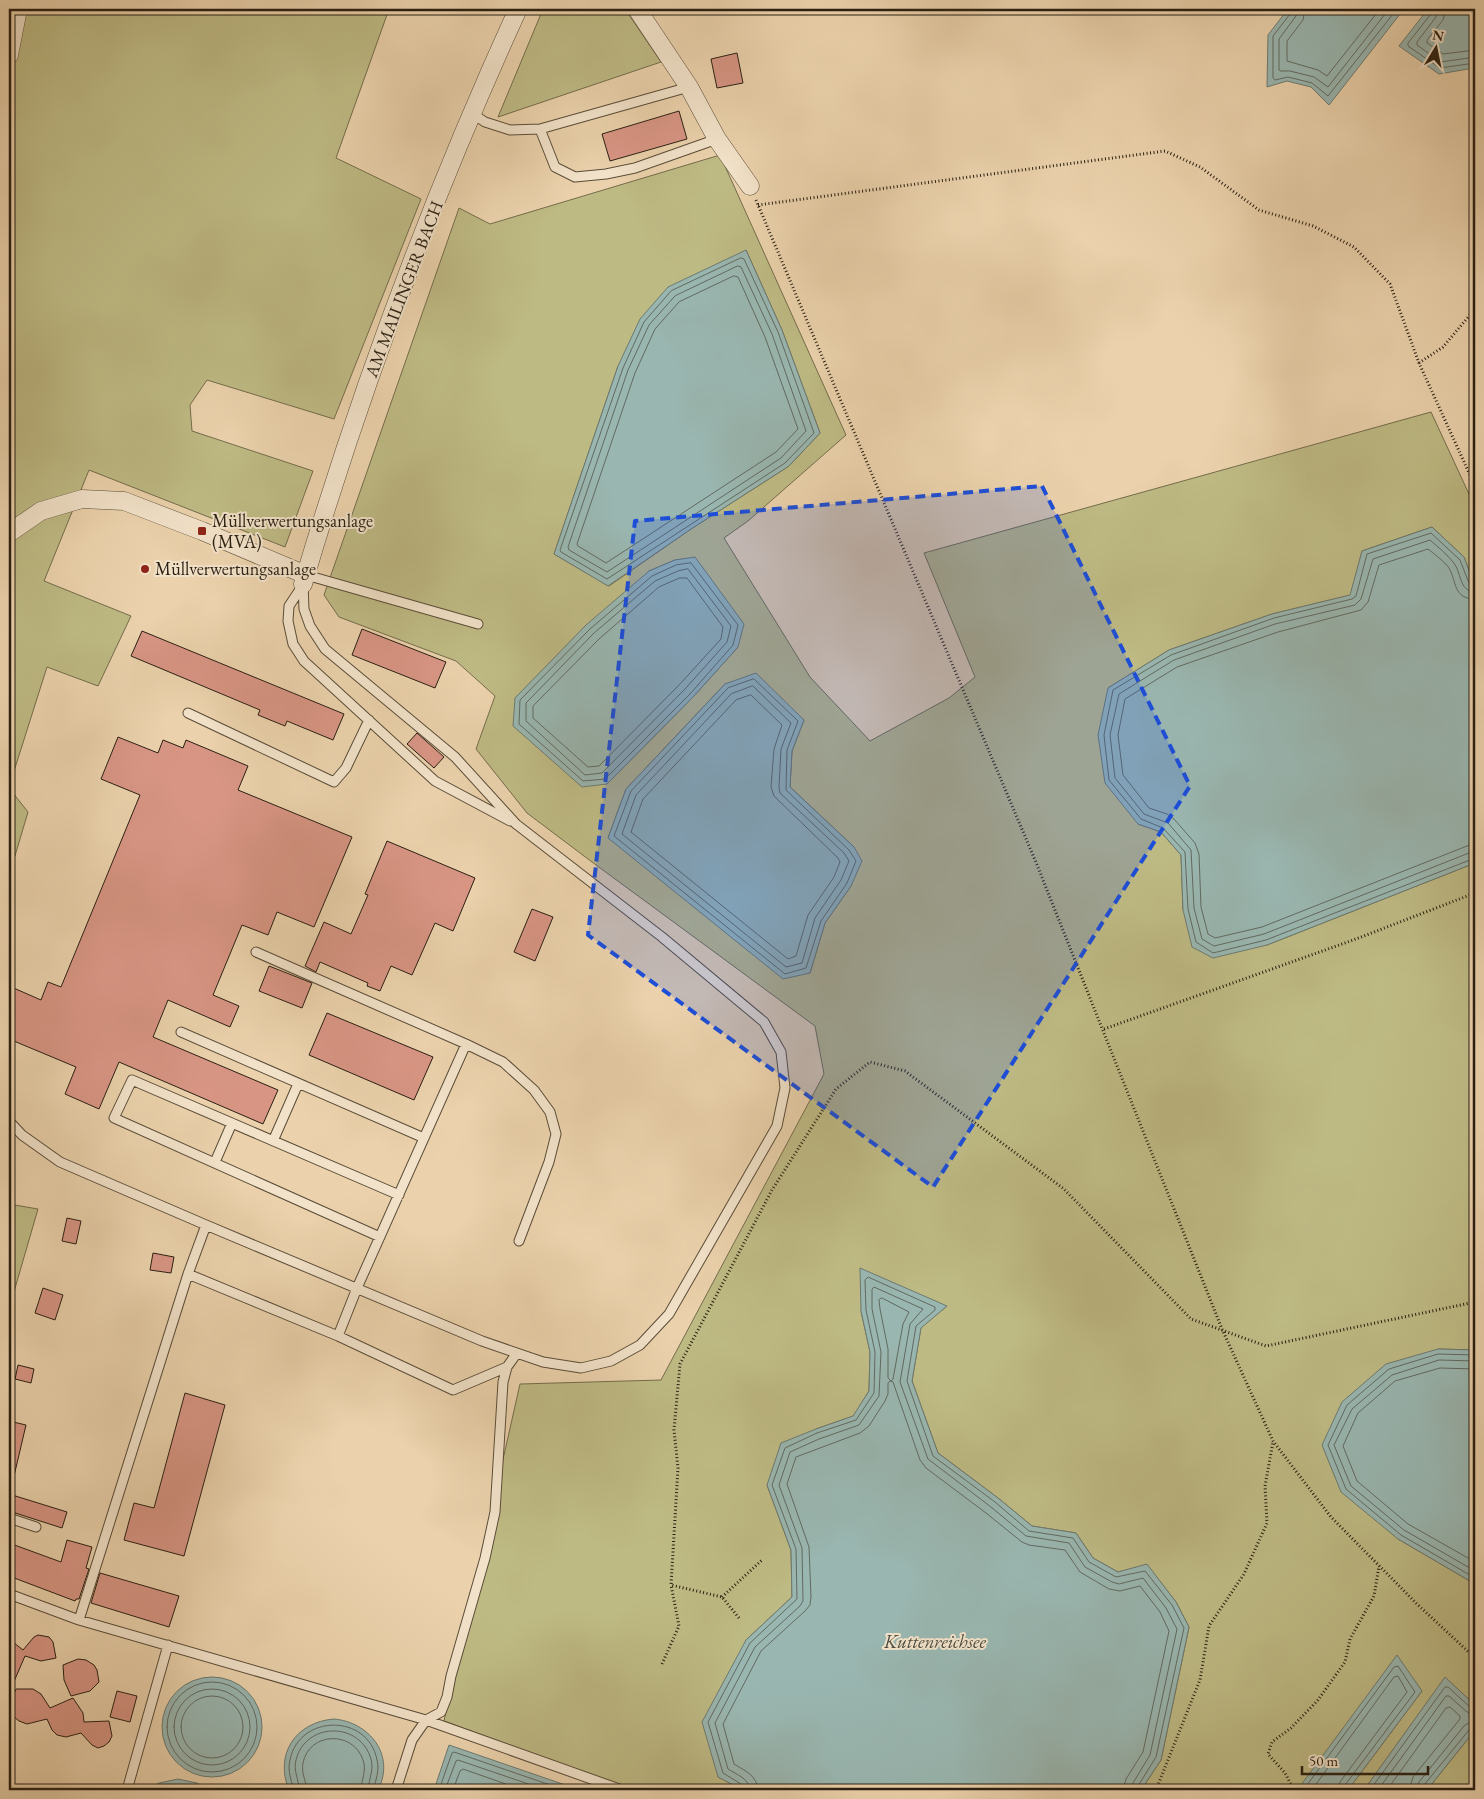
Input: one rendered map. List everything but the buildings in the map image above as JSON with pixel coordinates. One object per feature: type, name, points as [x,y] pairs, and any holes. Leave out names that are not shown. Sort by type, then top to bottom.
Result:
[{"type":"street","points":[[9,54],[18,9]]},
{"type":"street","name":"AM MAILINGER BACH","points":[[304,580],[367,384],[424,229],[518,9]]},
{"type":"street","points":[[637,9],[689,87],[717,139],[750,186]]},
{"type":"street","points":[[9,533],[41,511],[82,499],[124,501],[202,531],[304,580]]},
{"type":"lane","points":[[472,114],[485,122],[510,130],[540,129],[689,87]]},
{"type":"lane","points":[[540,129],[555,167],[575,177],[606,174],[634,168],[717,139]]},
{"type":"lane","points":[[304,580],[478,624]]},
{"type":"lane","points":[[9,1121],[22,1135],[60,1162],[482,1341],[542,1362],[581,1368],[611,1361],[640,1345],[669,1314],[777,1126],[785,1088],[781,1052],[764,1022],[662,936],[516,824],[435,781],[304,661],[293,644],[288,621],[289,606],[304,580]]},
{"type":"lane","points":[[304,580],[304,609],[310,626],[325,649],[455,757],[516,824]]},
{"type":"lane","points":[[188,713],[334,782],[346,768],[369,720]]},
{"type":"lane","points":[[256,952],[503,1062],[534,1090],[550,1112],[556,1134],[549,1162],[519,1240]]},
{"type":"lane","points":[[181,1032],[424,1138]]},
{"type":"lane","points":[[338,1336],[357,1288],[466,1044]]},
{"type":"lane","points":[[380,1237],[114,1118],[132,1080],[399,1195]]},
{"type":"lane","points":[[273,1141],[298,1084]]},
{"type":"lane","points":[[215,1162],[232,1123]]},
{"type":"lane","points":[[80,1620],[188,1274],[206,1225]]},
{"type":"lane","points":[[188,1274],[338,1336],[453,1390],[507,1366],[518,1354]]},
{"type":"lane","points":[[396,1790],[412,1740],[426,1720],[441,1712],[447,1697],[451,1676],[485,1558],[495,1512],[503,1382],[507,1366]]},
{"type":"lane","points":[[9,1518],[36,1527]]},
{"type":"lane","points":[[9,1594],[80,1620],[426,1720],[622,1790]]},
{"type":"lane","points":[[127,1790],[168,1645]]},
{"type":"path","points":[[758,205],[1165,151],[1200,167],[1259,210],[1313,226],[1354,247],[1390,284],[1419,363],[1475,486]]},
{"type":"path","points":[[750,186],[1035,860],[1104,1029],[1222,1329],[1273,1441],[1331,1517],[1417,1604],[1475,1658]]},
{"type":"path","points":[[1419,363],[1443,347],[1475,309]]},
{"type":"path","points":[[1104,1029],[1356,939],[1475,893]]},
{"type":"path","points":[[662,1664],[679,1626],[671,1585],[678,1468],[674,1430],[680,1364],[772,1190],[836,1089],[870,1062],[905,1071],[1064,1190],[1192,1319],[1266,1346],[1475,1302]]},
{"type":"path","points":[[1156,1790],[1200,1680],[1208,1626],[1244,1574],[1267,1523],[1265,1486],[1273,1441]]},
{"type":"path","points":[[722,1597],[763,1559]]},
{"type":"path","points":[[1294,1790],[1285,1773],[1268,1754],[1272,1742],[1291,1728],[1318,1700],[1345,1662],[1350,1639],[1374,1596],[1379,1565]]},
{"type":"path","points":[[671,1585],[722,1597],[739,1618]]},
{"type":"highlighted area","points":[[1042,486],[1190,786],[933,1187],[588,935],[635,521]]},
{"type":"shaded area","points":[[9,9],[389,9],[336,158],[421,199],[334,419],[207,380],[190,405],[192,431],[313,471],[285,547],[89,470],[44,581],[131,616],[98,686],[47,667],[9,787]]},
{"type":"shaded area","points":[[543,9],[625,9],[661,62],[498,117]]},
{"type":"shaded area","points":[[720,155],[846,435],[748,521],[724,538],[810,677],[870,741],[949,698],[975,677],[924,553],[1431,412],[1475,507],[1475,587],[1464,557],[1432,527],[1362,551],[1351,595],[1272,614],[1169,650],[1108,688],[1138,824],[1161,832],[1181,855],[1183,910],[1267,945],[1475,863],[1475,1350],[1438,1349],[1398,1539],[1475,1584],[1475,1705],[1445,1678],[1364,1790],[1348,1790],[1422,1691],[1301,1785],[1303,1790],[1141,1790],[1161,1760],[1189,1627],[1176,1602],[1147,1565],[1118,1572],[1093,1558],[1076,1533],[1032,1526],[938,1453],[912,1381],[921,1327],[947,1306],[861,1311],[870,1352],[869,1391],[854,1416],[816,1429],[767,1485],[791,1550],[792,1597],[746,1640],[718,1777],[743,1790],[633,1790],[444,1721],[520,1384],[661,1380],[824,1074],[815,1026],[527,813],[476,749],[495,696],[456,661],[339,617],[324,595],[459,208],[490,224]],"holes":[[[746,250],[782,330],[820,433],[789,466],[691,529],[609,586],[554,554],[618,366]],[[695,558],[738,647],[693,697],[607,784],[649,571],[675,560]],[[725,684],[804,720],[792,751],[790,787],[854,847],[851,886],[825,923],[810,973],[608,838],[626,789]]]},
{"type":"shaded area","points":[[9,788],[28,812],[9,876]]},
{"type":"shaded area","points":[[9,1204],[38,1209],[9,1309]]},
{"type":"shaded area","points":[[1475,1730],[1475,1790],[1427,1790]]},
{"type":"water","points":[[1288,9],[1404,9],[1329,105],[1311,87],[1287,81],[1267,87],[1268,35]]},
{"type":"water","points":[[1428,9],[1475,9],[1474,68],[1439,74],[1399,46]]},
{"type":"water","points":[[746,250],[782,330],[820,433],[789,466],[691,529],[608,586],[554,554],[618,366],[640,319],[668,287]]},
{"type":"water","points":[[1432,527],[1464,557],[1475,587],[1475,863],[1267,945],[1213,958],[1192,947],[1183,910],[1181,855],[1161,832],[1138,824],[1105,783],[1098,735],[1108,688],[1169,650],[1272,614],[1350,595],[1362,551]]},
{"type":"water","points":[[695,557],[744,624],[738,647],[693,697],[607,784],[582,787],[513,726],[515,698],[586,625],[649,571],[675,560]]},
{"type":"water","points":[[756,673],[804,720],[792,751],[790,787],[854,847],[862,861],[851,886],[825,923],[810,973],[783,979],[608,838],[626,789],[725,684]]},
{"type":"water","name":"Kuttenreichsee","points":[[860,1268],[947,1306],[921,1328],[912,1381],[938,1453],[1032,1526],[1076,1533],[1093,1558],[1118,1572],[1147,1564],[1176,1602],[1189,1627],[1161,1760],[1141,1790],[743,1790],[718,1777],[702,1722],[746,1640],[792,1597],[791,1550],[767,1485],[781,1443],[853,1416],[869,1391],[870,1352],[861,1311]]},
{"type":"water","points":[[1438,1349],[1475,1350],[1475,1584],[1398,1539],[1341,1492],[1322,1445],[1342,1402],[1386,1364]]},
{"type":"water","points":[[1397,1655],[1422,1691],[1348,1790],[1303,1790],[1301,1785]]},
{"type":"water","points":[[212,1677],[231,1681],[247,1692],[258,1708],[262,1727],[258,1746],[247,1762],[231,1773],[212,1777],[193,1773],[177,1762],[166,1746],[162,1727],[166,1708],[177,1692],[193,1681]]},
{"type":"water","points":[[1445,1677],[1475,1705],[1475,1730],[1427,1790],[1364,1790]]},
{"type":"water","points":[[334,1719],[347,1721],[358,1726],[376,1742],[384,1765],[383,1777],[378,1790],[289,1790],[284,1764],[292,1742],[299,1733],[309,1726],[321,1721]]},
{"type":"water","points":[[449,1745],[580,1790],[434,1790]]},
{"type":"water","points":[[178,1779],[197,1783],[209,1790],[147,1790],[159,1783]]},
{"type":"place","name":"Müllverwertungsanlage (MVA)","points":[[202,531]]},
{"type":"place","name":"Müllverwertungsanlage","points":[[145,569]]}]
